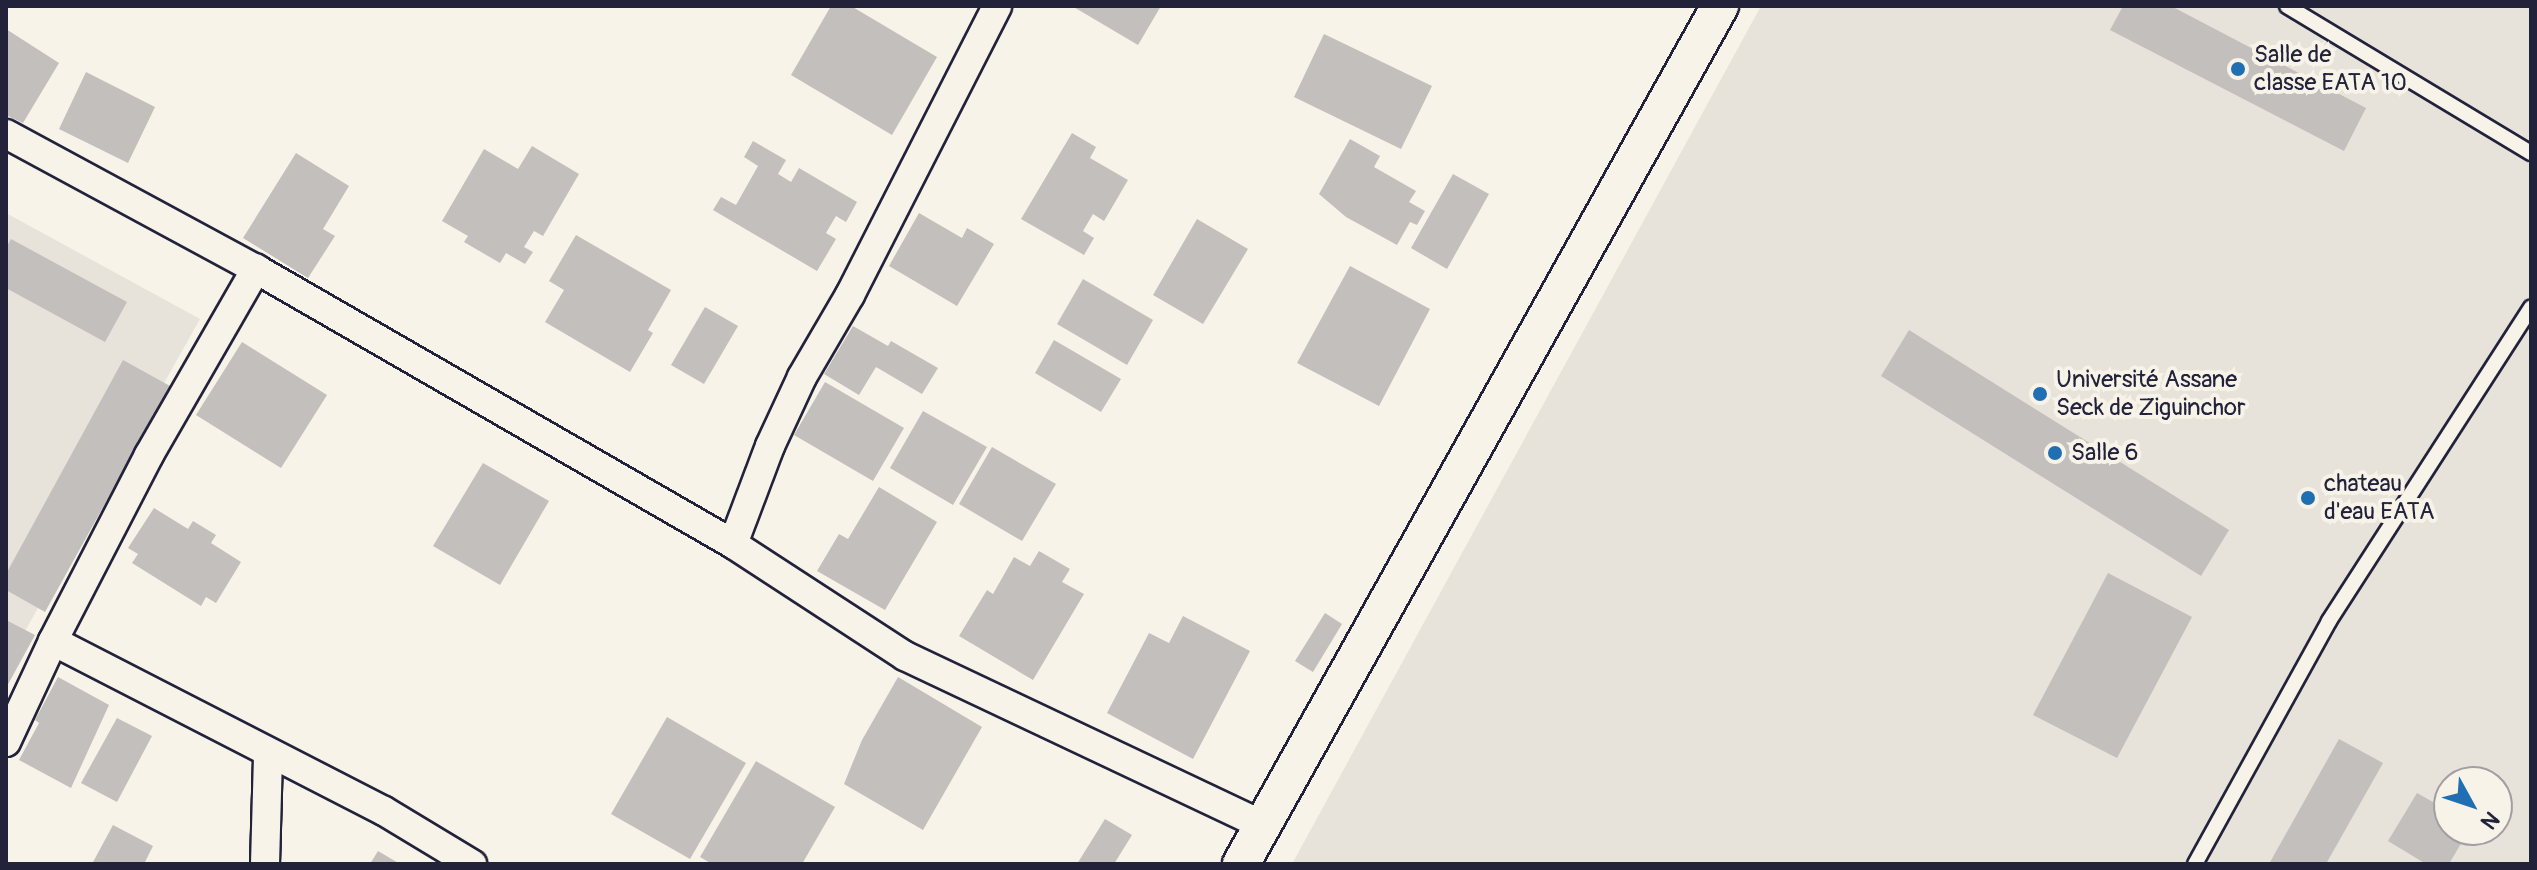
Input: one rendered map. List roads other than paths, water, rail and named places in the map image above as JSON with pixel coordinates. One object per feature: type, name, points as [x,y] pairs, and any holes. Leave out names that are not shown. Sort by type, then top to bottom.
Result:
[{"type":"street","points":[[733,544],[770,446],[802,377],[850,295],[997,6]]},
{"type":"street","points":[[1241,864],[1720,6]]},
{"type":"street","points":[[6,134],[256,269],[733,544],[905,656],[1262,825]]},
{"type":"street","points":[[6,742],[53,641],[149,455],[256,269]]},
{"type":"street","points":[[53,641],[384,811],[472,864]]},
{"type":"street","points":[[265,864],[268,754]]},
{"type":"lane","points":[[2287,6],[2531,153]]},
{"type":"lane","points":[[2195,864],[2329,621],[2531,307]]},
{"type":"place","name":"Salle de classe EATA 10","points":[[2238,69]]},
{"type":"place","name":"Université Assane Seck de Ziguinchor","points":[[2040,394]]},
{"type":"place","name":"Salle 6","points":[[2055,453]]},
{"type":"place","name":"chateau d'eau EATA","points":[[2308,498]]}]
